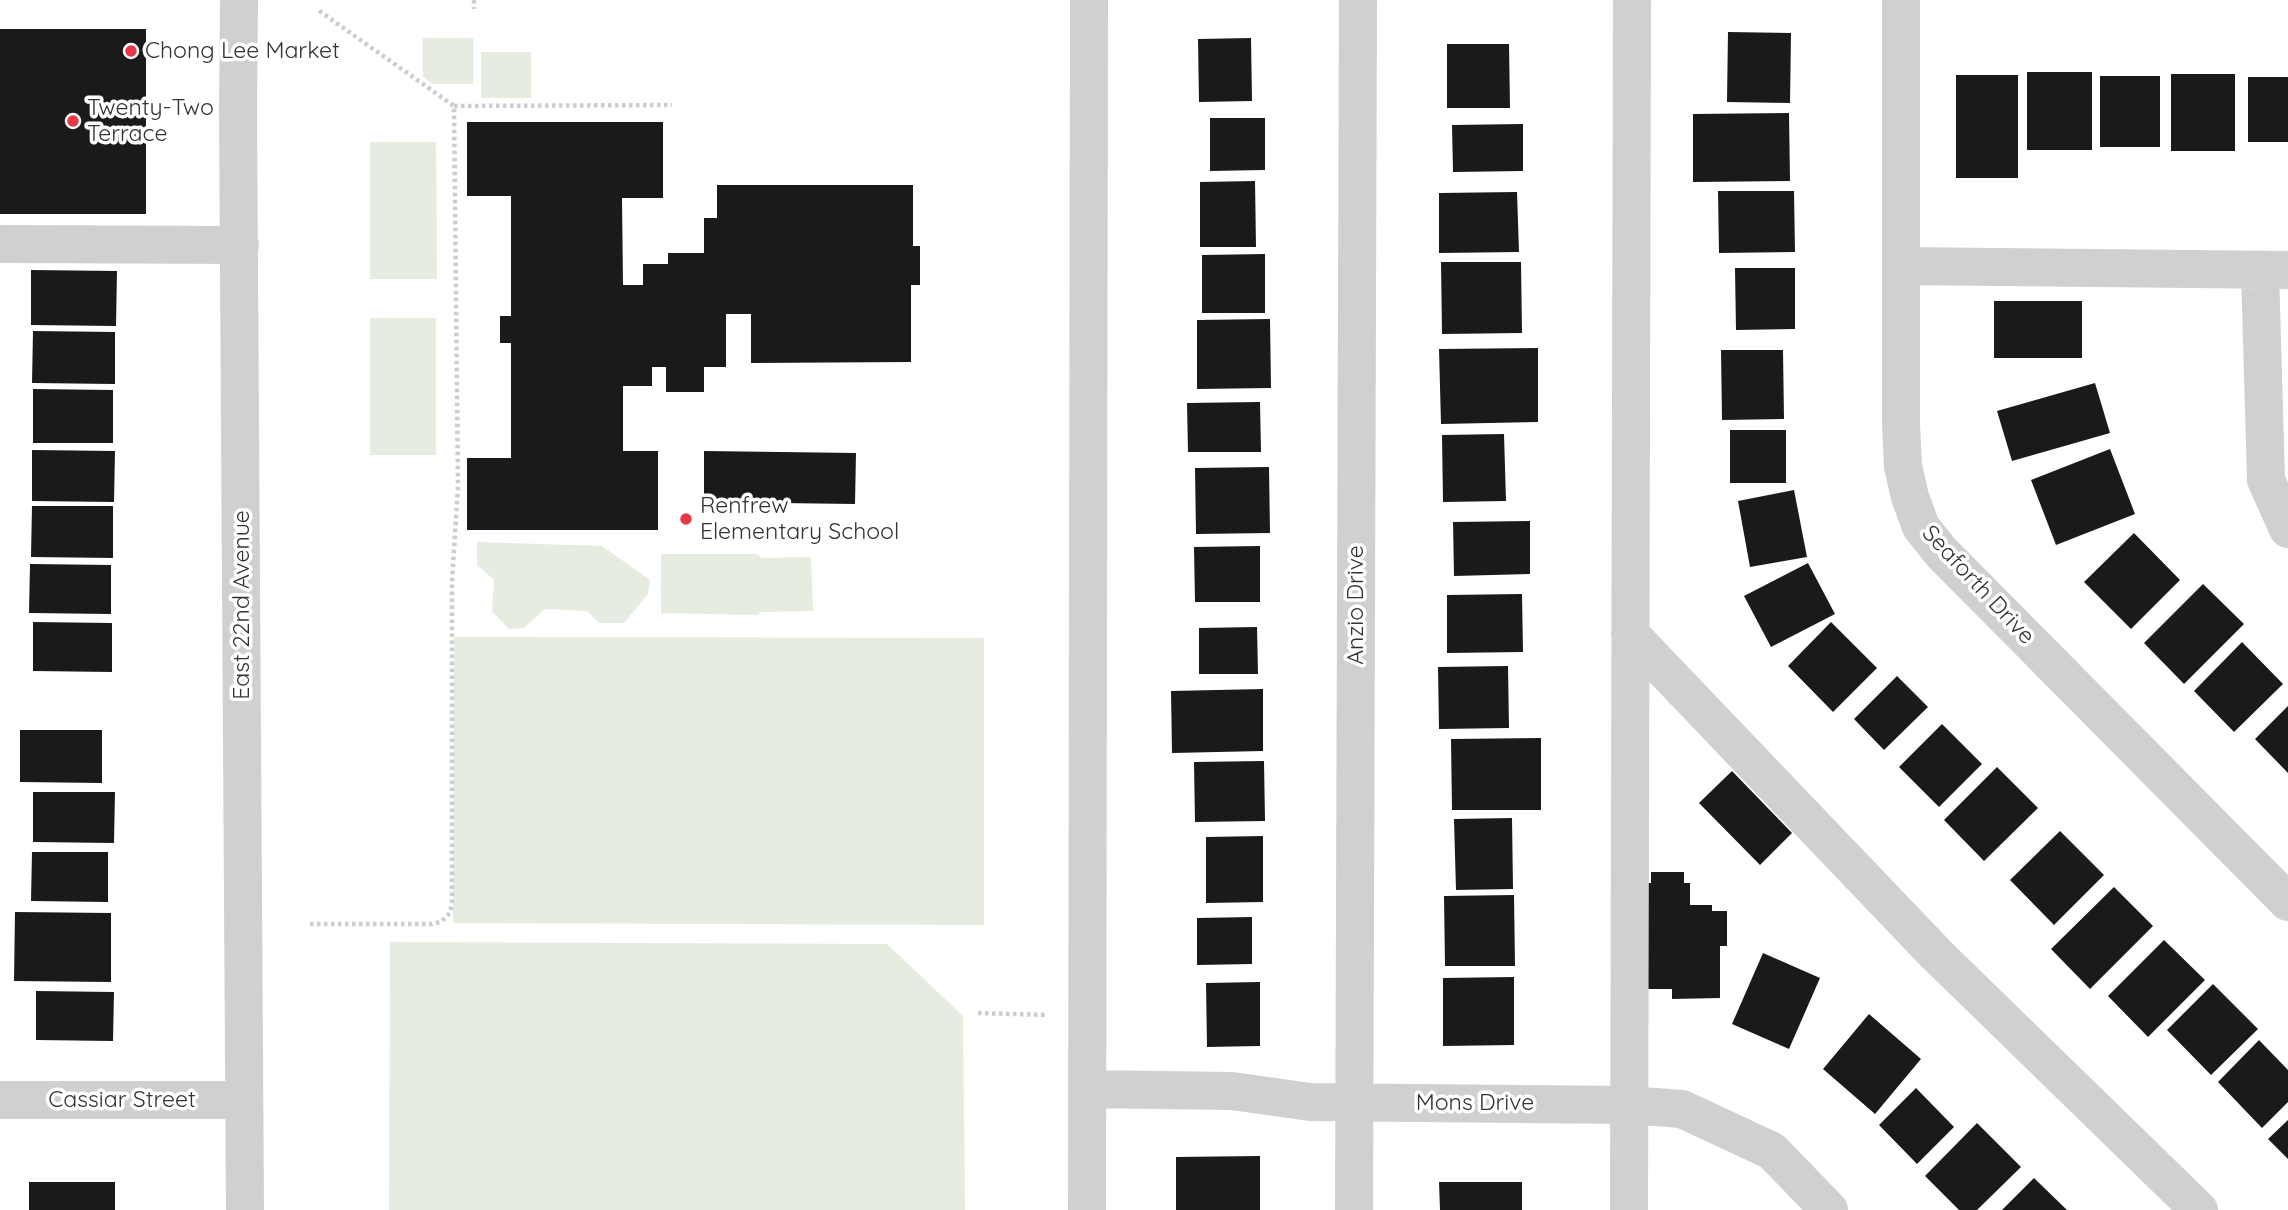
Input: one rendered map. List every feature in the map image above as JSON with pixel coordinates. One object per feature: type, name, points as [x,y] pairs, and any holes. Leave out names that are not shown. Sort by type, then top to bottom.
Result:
[{"type":"street","name":"East 22nd Avenue","points":[[239,0],[245,1210]]},
{"type":"street","points":[[1087,1210],[1089,0]]},
{"type":"street","name":"Anzio Drive","points":[[1354,1210],[1358,0]]},
{"type":"street","points":[[1629,1210],[1632,0]]},
{"type":"street","name":"Seaforth Drive","points":[[1901,0],[1901,424],[1903,466],[1921,527],[1941,552],[2288,902]]},
{"type":"street","points":[[0,244],[240,245]]},
{"type":"street","points":[[1901,266],[2274,270],[2266,480],[2288,529]]},
{"type":"street","points":[[1630,634],[1936,954],[2199,1210]]},
{"type":"street","name":"Mons Drive","points":[[1087,1089],[1232,1091],[1310,1102],[1628,1105],[1682,1109],[1772,1151],[1829,1210]]},
{"type":"street","name":"Cassiar Street","points":[[0,1100],[244,1100]]},
{"type":"path","points":[[474,0],[474,9]]},
{"type":"path","points":[[318,10],[454,106],[672,105]]},
{"type":"path","points":[[310,924],[432,924],[446,918],[452,903],[452,582],[458,486],[454,106]]},
{"type":"path","points":[[978,1013],[1087,1016]]},
{"type":"shaded area","points":[[423,38],[473,38],[473,84],[433,84],[423,77]]},
{"type":"shaded area","points":[[481,52],[531,52],[531,98],[481,98]]},
{"type":"shaded area","points":[[370,142],[436,142],[437,279],[370,279]]},
{"type":"shaded area","points":[[370,318],[436,318],[436,455],[370,455]]},
{"type":"shaded area","points":[[477,542],[602,546],[650,580],[648,594],[624,623],[599,623],[587,611],[545,609],[524,628],[509,629],[492,611],[494,580],[477,565]]},
{"type":"shaded area","points":[[661,554],[811,557],[813,611],[761,612],[757,615],[661,613]]},
{"type":"shaded area","points":[[454,637],[984,638],[984,925],[453,923]]},
{"type":"shaded area","points":[[390,942],[887,944],[963,1016],[965,1210],[389,1210]]},
{"type":"building","name":"Twenty-Two Terrace","points":[[0,29],[146,29],[146,214],[0,214]]},
{"type":"building","points":[[1728,32],[1791,33],[1790,103],[1727,102]]},
{"type":"building","points":[[1251,38],[1252,101],[1199,102],[1198,39]]},
{"type":"building","points":[[1447,44],[1509,44],[1510,108],[1447,108]]},
{"type":"building","points":[[2027,72],[2092,72],[2092,150],[2027,150]]},
{"type":"building","points":[[2171,74],[2235,74],[2235,151],[2171,151]]},
{"type":"building","points":[[1956,75],[2018,75],[2018,178],[1956,178]]},
{"type":"building","points":[[2100,76],[2160,76],[2160,147],[2100,147]]},
{"type":"building","points":[[2248,77],[2288,77],[2288,142],[2248,142]]},
{"type":"building","points":[[1789,113],[1790,181],[1693,182],[1693,114]]},
{"type":"building","points":[[1210,118],[1265,118],[1265,170],[1210,171]]},
{"type":"building","points":[[467,122],[663,122],[663,198],[622,198],[623,285],[643,285],[643,264],[668,264],[668,253],[704,253],[704,218],[717,218],[717,185],[913,185],[913,246],[920,246],[920,285],[911,285],[911,362],[751,363],[751,314],[726,314],[726,367],[704,367],[704,392],[666,392],[666,367],[652,367],[652,386],[623,386],[623,451],[658,451],[658,530],[467,530],[467,458],[511,458],[511,343],[500,343],[500,316],[511,316],[511,196],[467,196]]},
{"type":"building","points":[[1523,124],[1523,171],[1453,172],[1452,125]]},
{"type":"building","points":[[1255,181],[1256,247],[1200,247],[1200,182]]},
{"type":"building","points":[[1718,191],[1794,191],[1795,252],[1719,253]]},
{"type":"building","points":[[1517,192],[1519,252],[1439,253],[1439,193]]},
{"type":"building","points":[[1265,254],[1265,313],[1202,313],[1202,255]]},
{"type":"building","points":[[1441,262],[1521,262],[1522,333],[1442,334]]},
{"type":"building","points":[[1735,268],[1795,268],[1795,329],[1736,330]]},
{"type":"building","points":[[31,270],[117,271],[116,326],[31,325]]},
{"type":"building","points":[[1994,301],[2082,301],[2082,358],[1994,358]]},
{"type":"building","points":[[1270,319],[1271,388],[1197,389],[1197,320]]},
{"type":"building","points":[[33,331],[115,332],[115,384],[32,383]]},
{"type":"building","points":[[1538,348],[1538,422],[1441,424],[1439,349]]},
{"type":"building","points":[[1721,350],[1783,350],[1784,419],[1722,420]]},
{"type":"building","points":[[2095,383],[2110,433],[2012,461],[1997,411]]},
{"type":"building","points":[[33,389],[113,390],[113,443],[33,443]]},
{"type":"building","points":[[1260,402],[1261,452],[1188,452],[1187,403]]},
{"type":"building","points":[[1730,430],[1786,430],[1786,483],[1730,483]]},
{"type":"building","points":[[1504,434],[1506,501],[1443,502],[1442,435]]},
{"type":"building","points":[[2110,449],[2135,514],[2056,545],[2031,480]]},
{"type":"building","points":[[32,450],[115,451],[114,502],[32,501]]},
{"type":"building","points":[[704,451],[856,453],[855,504],[704,502]]},
{"type":"building","points":[[1269,467],[1270,533],[1196,534],[1195,468]]},
{"type":"building","points":[[1794,490],[1807,557],[1750,567],[1738,501]]},
{"type":"building","points":[[32,506],[113,506],[113,558],[31,557]]},
{"type":"building","points":[[1530,521],[1530,574],[1454,576],[1453,522]]},
{"type":"building","points":[[2134,533],[2180,580],[2131,629],[2084,582]]},
{"type":"building","points":[[1260,546],[1260,602],[1195,602],[1194,547]]},
{"type":"building","points":[[1808,563],[1835,614],[1771,647],[1744,596]]},
{"type":"building","points":[[30,564],[111,565],[111,614],[29,613]]},
{"type":"building","points":[[2203,584],[2244,624],[2184,684],[2144,643]]},
{"type":"building","points":[[1522,594],[1523,652],[1447,653],[1447,595]]},
{"type":"building","points":[[33,622],[112,623],[112,672],[33,671]]},
{"type":"building","points":[[1831,622],[1877,668],[1833,712],[1788,666]]},
{"type":"building","points":[[1257,627],[1258,674],[1199,674],[1199,628]]},
{"type":"building","points":[[2242,642],[2283,684],[2234,732],[2194,691]]},
{"type":"building","points":[[1508,666],[1509,728],[1439,729],[1438,667]]},
{"type":"building","points":[[1897,676],[1928,707],[1884,750],[1854,719]]},
{"type":"building","points":[[1263,689],[1263,751],[1172,753],[1171,691]]},
{"type":"building","points":[[2288,706],[2288,773],[2255,739]]},
{"type":"building","points":[[1942,724],[1982,764],[1939,807],[1899,767]]},
{"type":"building","points":[[20,730],[102,730],[102,783],[20,782]]},
{"type":"building","points":[[1541,738],[1541,810],[1452,810],[1451,739]]},
{"type":"building","points":[[1264,761],[1265,821],[1195,822],[1194,762]]},
{"type":"building","points":[[1997,767],[2038,808],[1984,861],[1944,820]]},
{"type":"building","points":[[1732,771],[1792,833],[1760,865],[1699,803]]},
{"type":"building","points":[[33,792],[115,792],[114,843],[33,842]]},
{"type":"building","points":[[1512,818],[1513,889],[1456,890],[1454,819]]},
{"type":"building","points":[[2060,831],[2104,875],[2054,925],[2010,880]]},
{"type":"building","points":[[1263,836],[1263,902],[1206,903],[1206,837]]},
{"type":"building","points":[[32,852],[108,852],[108,902],[31,901]]},
{"type":"building","points":[[1651,872],[1684,872],[1684,883],[1690,883],[1690,905],[1712,905],[1712,911],[1727,911],[1727,946],[1720,946],[1720,998],[1672,999],[1672,989],[1647,989],[1647,883],[1651,883]]},
{"type":"building","points":[[2114,887],[2153,926],[2090,989],[2051,949]]},
{"type":"building","points":[[1514,895],[1515,966],[1445,966],[1444,896]]},
{"type":"building","points":[[15,912],[111,913],[111,982],[14,981]]},
{"type":"building","points":[[1252,917],[1252,964],[1197,965],[1197,918]]},
{"type":"building","points":[[2164,940],[2205,980],[2148,1037],[2108,996]]},
{"type":"building","points":[[1763,953],[1820,978],[1789,1049],[1732,1024]]},
{"type":"building","points":[[1514,977],[1514,1045],[1443,1046],[1443,978]]},
{"type":"building","points":[[1260,982],[1260,1046],[1207,1047],[1206,983]]},
{"type":"building","points":[[2213,984],[2258,1029],[2211,1075],[2167,1030]]},
{"type":"building","points":[[36,991],[114,992],[113,1041],[36,1040]]},
{"type":"building","points":[[1869,1014],[1921,1059],[1875,1114],[1823,1069]]},
{"type":"building","points":[[2259,1040],[2288,1070],[2288,1102],[2262,1128],[2218,1082]]},
{"type":"building","points":[[1916,1088],[1954,1127],[1917,1164],[1879,1125]]},
{"type":"building","points":[[2288,1120],[2288,1159],[2268,1139]]},
{"type":"building","points":[[1977,1123],[2021,1167],[1977,1210],[1959,1210],[1925,1176]]},
{"type":"building","points":[[1260,1156],[1260,1210],[1176,1210],[1176,1157]]},
{"type":"building","points":[[2034,1178],[2067,1210],[2002,1210]]},
{"type":"building","points":[[29,1182],[115,1182],[115,1210],[29,1210]]},
{"type":"building","points":[[1439,1182],[1522,1182],[1522,1210],[1440,1210]]},
{"type":"place","name":"Chong Lee Market","points":[[131,51]]},
{"type":"place","name":"Twenty-Two Terrace","points":[[73,121]]},
{"type":"place","name":"Renfrew Elementary School","points":[[686,519]]}]
